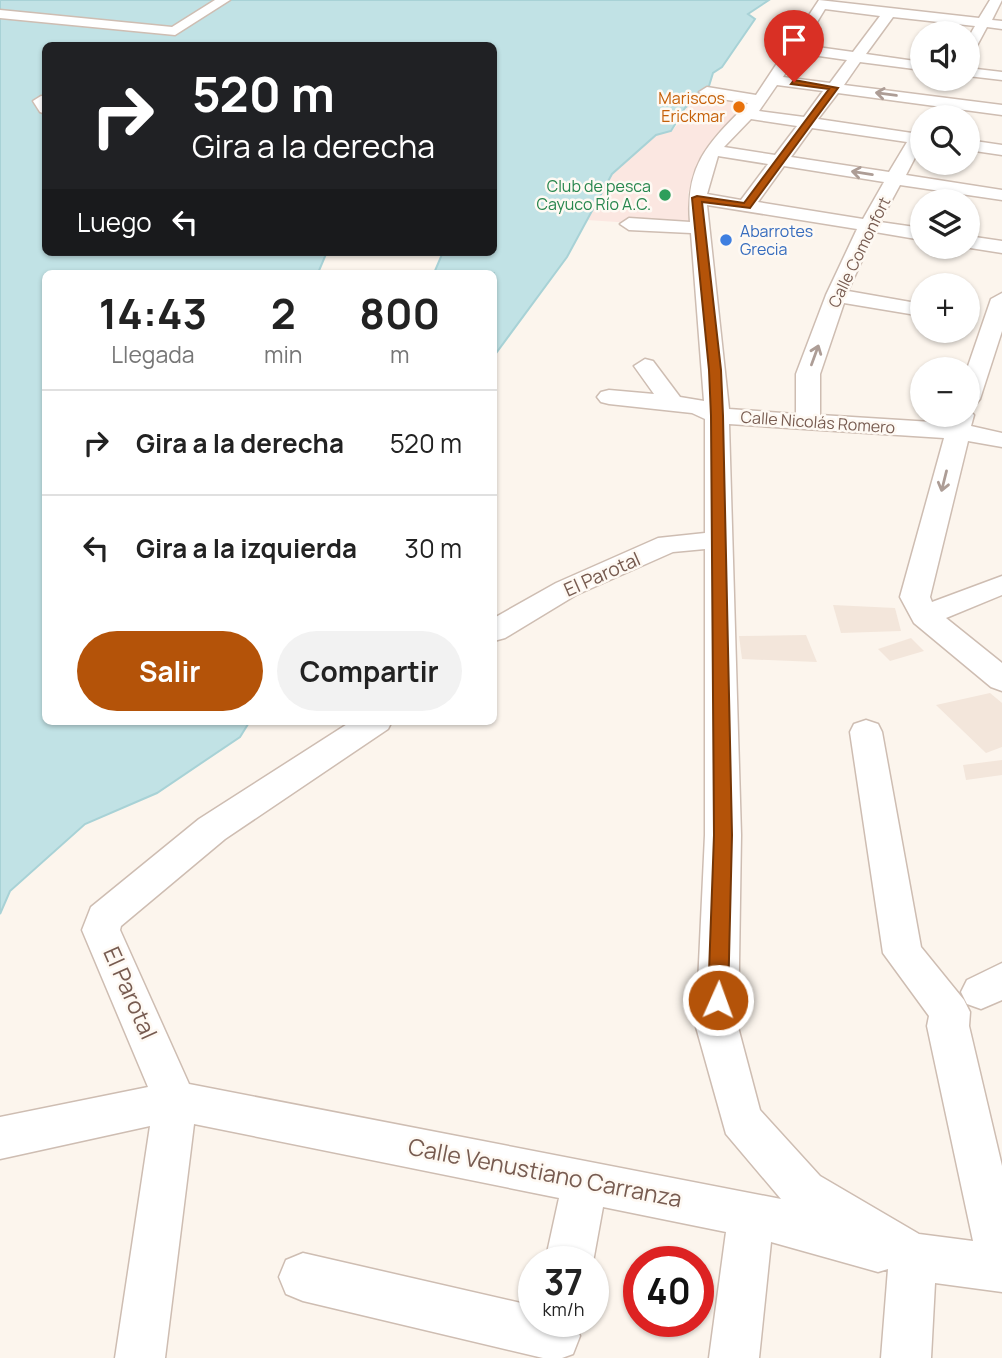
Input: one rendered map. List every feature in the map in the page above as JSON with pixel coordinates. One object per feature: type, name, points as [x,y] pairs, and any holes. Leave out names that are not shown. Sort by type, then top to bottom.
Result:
[{"type":"street","points":[[0,14],[174,31],[224,0]]},
{"type":"street","points":[[980,30],[996,0]]},
{"type":"street","points":[[906,1358],[913,1257],[804,1192],[741,1120],[717,1027],[723,835],[717,416],[715,370],[697,198],[704,167],[712,150],[754,107],[795,48],[813,32],[823,3],[1002,25]]},
{"type":"street","points":[[32,17],[55,6]]},
{"type":"street","points":[[746,206],[890,13]]},
{"type":"street","points":[[795,48],[910,64]]},
{"type":"street","points":[[980,73],[1002,76]]},
{"type":"street","points":[[774,80],[834,88],[944,96],[1002,110]]},
{"type":"street","points":[[707,92],[808,123],[910,135]]},
{"type":"street","points":[[938,105],[944,96]]},
{"type":"street","points":[[980,147],[1002,150]]},
{"type":"street","points":[[712,150],[1002,195]]},
{"type":"street","name":"Calle Comonfort","points":[[808,422],[808,374],[836,295],[869,226],[910,154]]},
{"type":"street","points":[[697,198],[910,232]]},
{"type":"street","points":[[629,224],[699,228]]},
{"type":"street","points":[[980,244],[1002,247]]},
{"type":"street","points":[[836,295],[910,308]]},
{"type":"street","points":[[980,375],[994,348],[995,322],[1002,299]]},
{"type":"street","points":[[980,320],[995,322]]},
{"type":"street","points":[[645,366],[673,404]]},
{"type":"street","name":"Calle Nicolás Romero","points":[[609,397],[697,406],[717,416],[808,422],[910,423]]},
{"type":"street","points":[[959,427],[915,597],[925,616],[1002,680]]},
{"type":"street","name":"Calle Nicolás Romero","points":[[970,427],[1002,440]]},
{"type":"street","name":"El Parotal","points":[[497,629],[566,589],[668,544],[719,540]]},
{"type":"street","points":[[925,616],[1002,585]]},
{"type":"street","name":"El Parotal","points":[[140,1358],[175,1101],[135,1002],[101,930],[104,918],[212,829],[370,725]]},
{"type":"street","points":[[866,732],[903,953],[950,1012],[948,1026],[1002,1267]]},
{"type":"street","points":[[0,1139],[175,1101]]},
{"type":"street","name":"Calle Venustiano Carranza","points":[[175,1101],[751,1214],[913,1257],[1002,1267]]},
{"type":"street","points":[[572,1246],[585,1181]]},
{"type":"street","points":[[734,1358],[751,1214]]},
{"type":"street","points":[[303,1278],[554,1338]]},
{"type":"shaded area","points":[[702,92],[753,99],[709,149],[688,193],[692,227],[587,220],[612,174],[657,135],[672,131],[685,115],[686,108]]},
{"type":"shaded area","points":[[833,605],[895,608],[901,631],[841,633]]},
{"type":"shaded area","points":[[806,635],[817,662],[742,659],[739,636]]},
{"type":"shaded area","points":[[911,638],[924,651],[890,661],[878,649]]},
{"type":"shaded area","points":[[990,693],[1002,703],[1002,747],[986,753],[936,705]]},
{"type":"shaded area","points":[[1002,760],[1002,775],[966,780],[963,765]]},
{"type":"water","points":[[0,0],[769,0],[748,14],[755,19],[722,67],[713,73],[709,86],[685,108],[671,131],[656,135],[612,174],[567,257],[497,352],[497,270],[435,270],[441,256],[497,256],[497,42],[42,42],[42,256],[325,256],[319,270],[42,270],[42,725],[248,725],[240,737],[157,793],[85,824],[10,891],[0,914]]},
{"type":"place","name":"Mariscos Erickmar","points":[[739,107]]},
{"type":"place","name":"Club de pesca Cayuco Río A.C.","points":[[665,195]]},
{"type":"place","name":"Abarrotes Grecia","points":[[726,240]]},
{"type":"route","points":[[718,1000],[723,835],[717,416],[715,370],[697,198],[746,206],[834,88],[794,82]]}]
